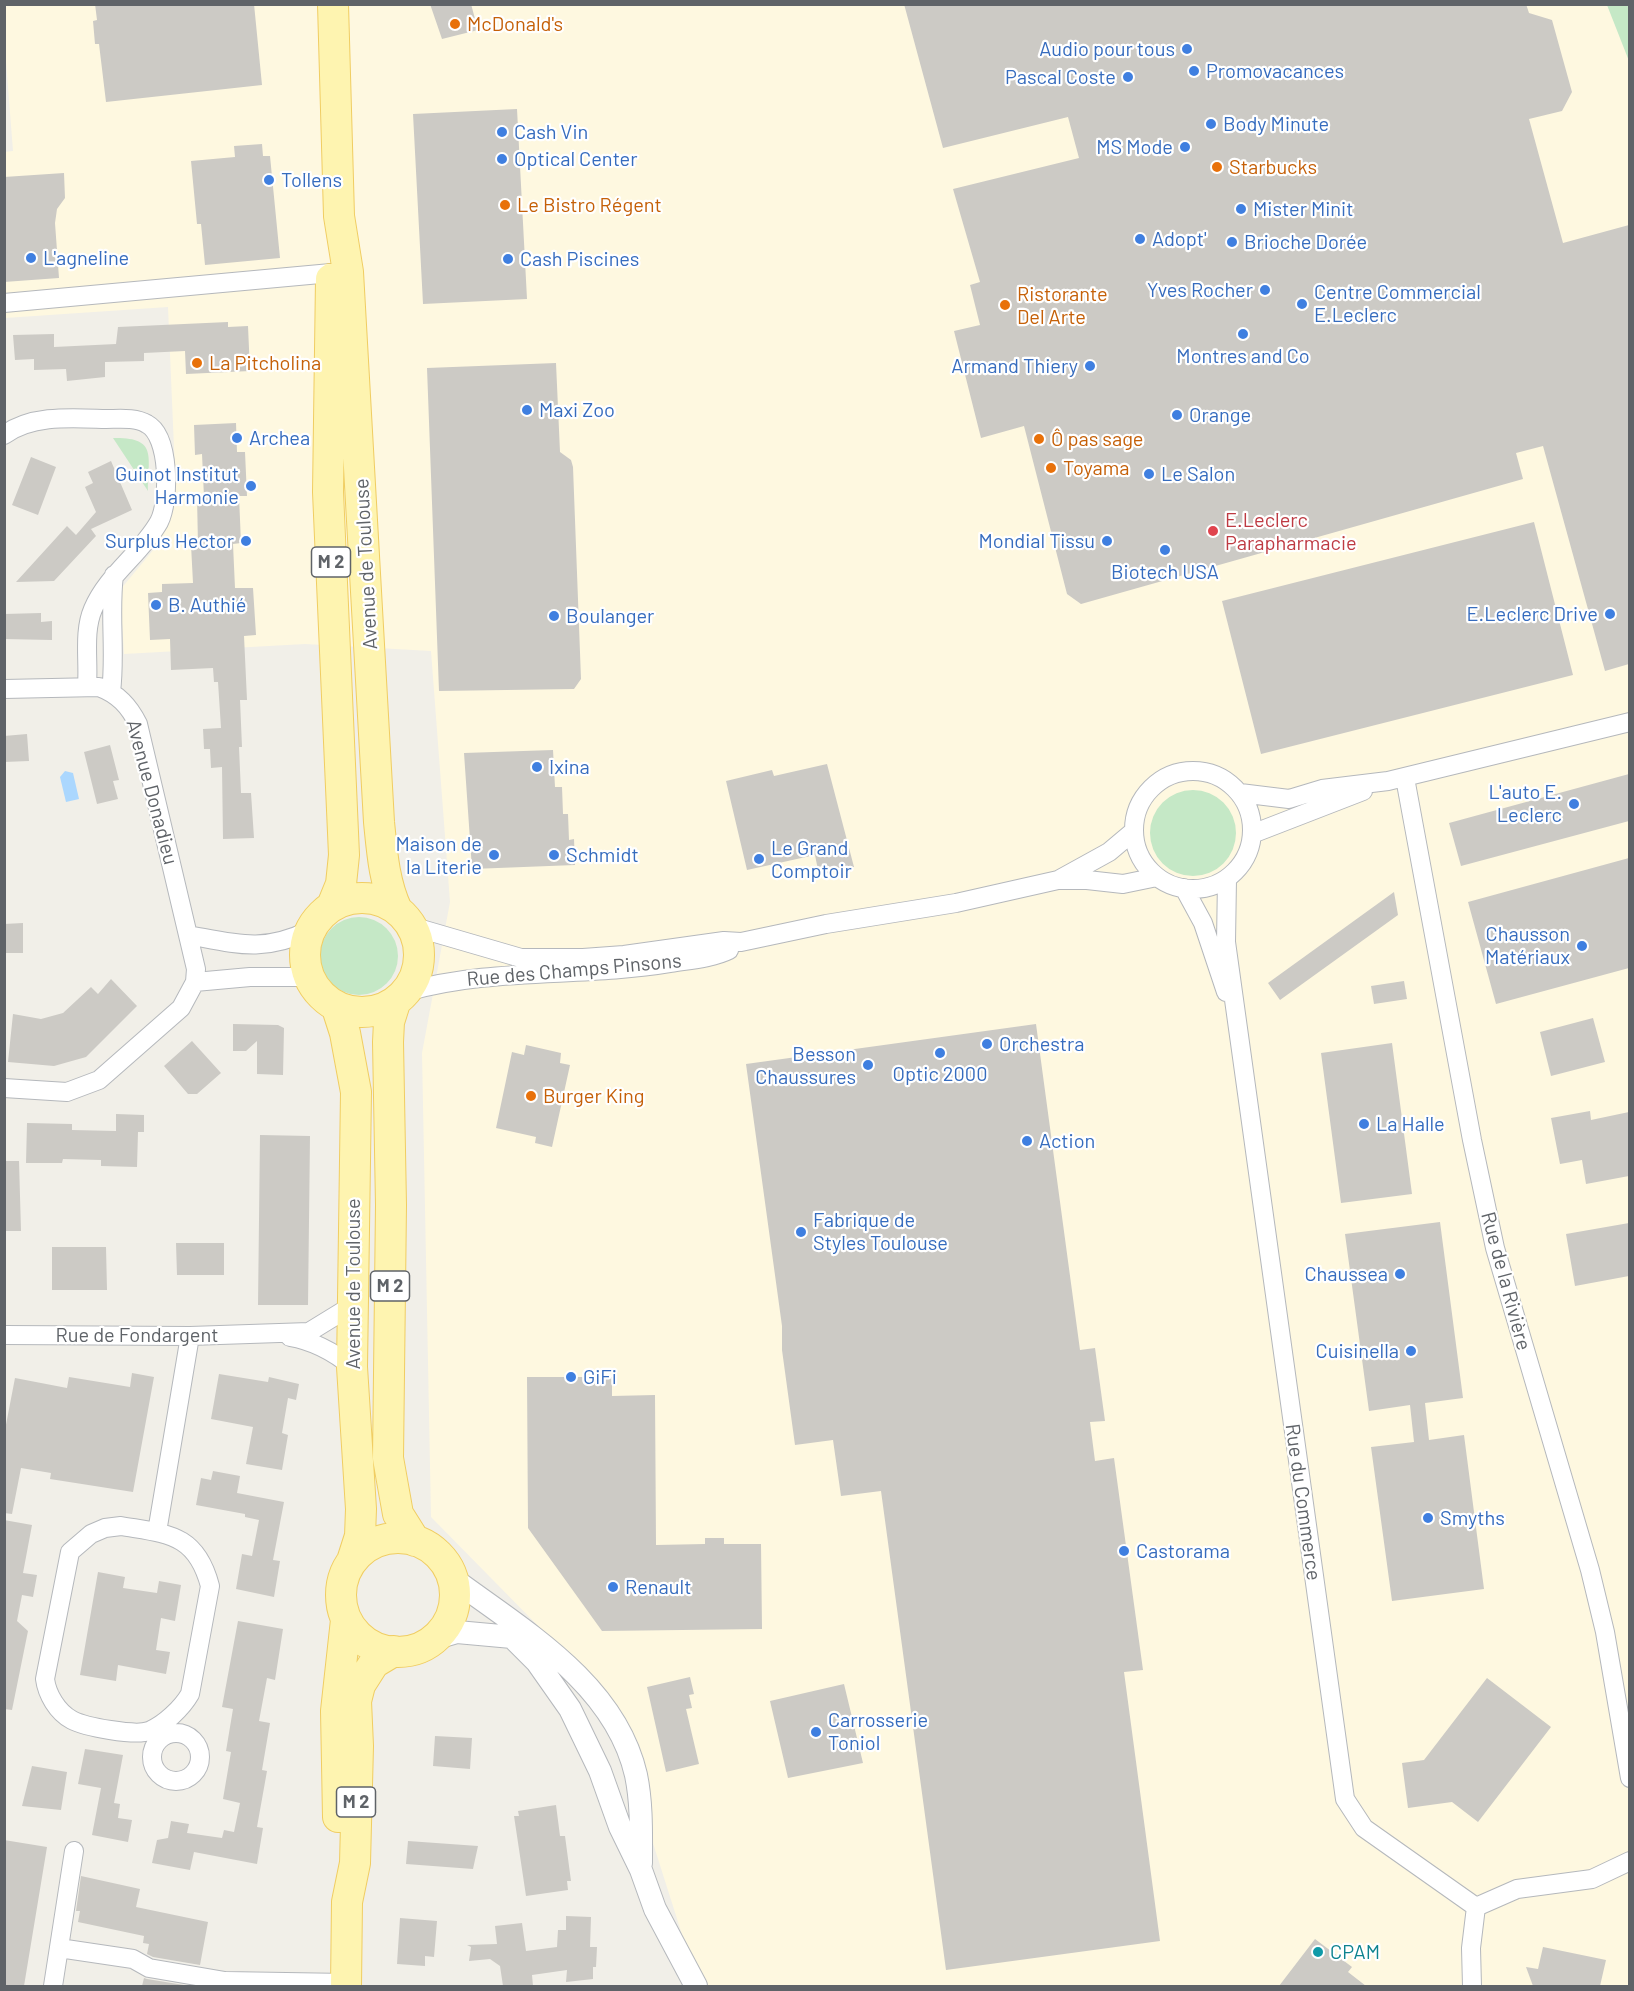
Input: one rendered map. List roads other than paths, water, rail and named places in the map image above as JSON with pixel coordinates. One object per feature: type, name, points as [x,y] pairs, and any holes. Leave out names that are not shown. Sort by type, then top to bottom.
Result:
[{"type":"main road","name":"Avenue de Toulouse","points":[[333,4],[339,216],[348,272],[353,342],[379,822],[389,893],[404,918]]},
{"type":"main road","name":"Avenue de Toulouse","points":[[332,906],[341,884],[344,845],[328,492],[331,273],[339,216]]},
{"type":"main road","points":[[365,898],[382,902],[404,918],[417,939],[419,960],[414,980],[400,998],[376,1011],[356,1013],[337,1008],[320,995],[308,977],[304,953],[310,930],[319,916],[332,906],[348,899],[365,898]]},
{"type":"main road","name":"Avenue de Toulouse","points":[[400,998],[389,1022],[388,1042],[391,1205],[388,1458],[398,1514],[415,1541]]},
{"type":"main road","name":"Avenue de Toulouse","points":[[337,1008],[345,1034],[356,1092],[352,1367],[361,1509],[360,1536],[352,1561]]},
{"type":"main road","points":[[398,1538],[415,1541],[438,1555],[452,1578],[454,1592],[450,1618],[434,1639],[415,1649],[394,1652],[366,1642],[346,1620],[341,1590],[352,1561],[364,1548],[380,1540],[398,1538]]},
{"type":"main road","name":"M 2","points":[[346,1620],[335,1742],[340,1855],[347,1902],[346,1985]]},
{"type":"main road","name":"M 2","points":[[347,1902],[355,1863],[358,1746],[356,1701],[360,1685],[374,1663],[394,1652]]},
{"type":"street","points":[[4,303],[331,273]]},
{"type":"street","points":[[4,435],[27,423],[82,418],[135,420],[147,424],[155,431],[163,448],[164,509],[158,523],[101,591],[90,617],[87,686]]},
{"type":"street","points":[[4,689],[87,686],[111,692],[114,673],[111,593],[114,575]]},
{"type":"street","name":"Avenue Donadieu","points":[[111,692],[131,711],[138,724],[196,969],[195,982]]},
{"type":"street","points":[[1252,834],[1396,780],[1629,722]]},
{"type":"street","points":[[1198,771],[1223,779],[1240,793],[1250,812],[1252,834],[1246,858],[1227,879],[1209,887],[1184,888],[1157,877],[1140,856],[1134,831],[1137,813],[1144,798],[1160,781],[1177,773],[1198,771]]},
{"type":"street","points":[[1240,793],[1289,799],[1322,789],[1396,780]]},
{"type":"street","name":"Rue de la Rivière","points":[[1396,780],[1495,1248],[1590,1570],[1605,1632],[1629,1778]]},
{"type":"street","name":"Rue des Champs Pinsons","points":[[1058,880],[1109,852],[1134,831]]},
{"type":"street","name":"Rue des Champs Pinsons","points":[[404,918],[521,958],[583,958],[724,941],[741,942],[826,924],[956,903],[1058,880],[1087,879],[1122,884],[1157,877]]},
{"type":"street","name":"Rue du Commerce","points":[[1227,879],[1226,942],[1345,1799],[1359,1822],[1370,1834],[1476,1907]]},
{"type":"street","name":"Rue du Commerce","points":[[1184,888],[1203,923],[1240,1033]]},
{"type":"street","points":[[188,935],[253,946],[291,939],[310,930]]},
{"type":"street","name":"Rue des Champs Pinsons","points":[[400,998],[453,981],[533,973],[641,968],[726,952],[741,942]]},
{"type":"street","points":[[4,1088],[68,1092],[99,1080],[181,1008],[195,982],[250,977],[308,977]]},
{"type":"street","name":"Rue de Fondargent","points":[[4,1335],[190,1336],[309,1332],[353,1305]]},
{"type":"street","name":"Rue de Fondargent","points":[[270,1334],[303,1340],[337,1354],[352,1367]]},
{"type":"street","points":[[157,1532],[190,1336]]},
{"type":"street","points":[[131,1733],[171,1726],[190,1738],[200,1756],[198,1764],[187,1778],[169,1780],[156,1770],[152,1755],[156,1742],[171,1726],[190,1694],[210,1586],[207,1574],[188,1545],[176,1536],[122,1526],[105,1528],[91,1534],[70,1552],[45,1679],[46,1690],[60,1711],[73,1720],[131,1733],[156,1742]]},
{"type":"street","points":[[452,1578],[493,1606],[561,1661],[613,1720],[627,1747],[636,1775],[640,1807],[641,1870]]},
{"type":"street","points":[[434,1639],[457,1632],[483,1633],[512,1637],[529,1651],[570,1709],[600,1771],[620,1827],[641,1870],[655,1909],[696,1986]]},
{"type":"street","points":[[53,1986],[75,1851]]},
{"type":"street","points":[[1472,1986],[1471,1948],[1476,1907],[1517,1889],[1592,1879],[1629,1861]]},
{"type":"street","points":[[59,1948],[126,1958],[148,1968],[225,1981],[346,1985]]},
{"type":"water","points":[[65,771],[73,773],[79,799],[66,802],[60,777]]},
{"type":"place","name":"McDonald's","points":[[455,24]]},
{"type":"place","name":"Audio pour tous","points":[[1187,49]]},
{"type":"place","name":"Promovacances","points":[[1194,71]]},
{"type":"place","name":"Pascal Coste","points":[[1128,77]]},
{"type":"place","name":"Body Minute","points":[[1211,124]]},
{"type":"place","name":"Cash Vin","points":[[502,132]]},
{"type":"place","name":"MS Mode","points":[[1185,147]]},
{"type":"place","name":"Optical Center","points":[[502,159]]},
{"type":"place","name":"Starbucks","points":[[1217,167]]},
{"type":"place","name":"Tollens","points":[[269,180]]},
{"type":"place","name":"Le Bistro Régent","points":[[505,205]]},
{"type":"place","name":"Mister Minit","points":[[1241,209]]},
{"type":"place","name":"Adopt'","points":[[1140,239]]},
{"type":"place","name":"Brioche Dorée","points":[[1232,242]]},
{"type":"place","name":"L'agneline","points":[[31,258]]},
{"type":"place","name":"Cash Piscines","points":[[508,259]]},
{"type":"place","name":"Yves Rocher","points":[[1265,290]]},
{"type":"place","name":"Centre Commercial E.Leclerc","points":[[1302,304]]},
{"type":"place","name":"Ristorante Del Arte","points":[[1005,305]]},
{"type":"place","name":"Montres and Co","points":[[1243,334]]},
{"type":"place","name":"La Pitcholina","points":[[197,363]]},
{"type":"place","name":"Armand Thiery","points":[[1090,366]]},
{"type":"place","name":"Maxi Zoo","points":[[527,410]]},
{"type":"place","name":"Orange","points":[[1177,415]]},
{"type":"place","name":"Archea","points":[[237,438]]},
{"type":"place","name":"Ô pas sage","points":[[1039,439]]},
{"type":"place","name":"Toyama","points":[[1051,468]]},
{"type":"place","name":"Le Salon","points":[[1149,474]]},
{"type":"place","name":"Guinot Institut Harmonie","points":[[251,486]]},
{"type":"place","name":"E.Leclerc Parapharmacie","points":[[1213,531]]},
{"type":"place","name":"Surplus Hector","points":[[246,541]]},
{"type":"place","name":"Mondial Tissu","points":[[1107,541]]},
{"type":"place","name":"Biotech USA","points":[[1165,550]]},
{"type":"place","name":"B. Authié","points":[[156,605]]},
{"type":"place","name":"E.Leclerc Drive","points":[[1610,614]]},
{"type":"place","name":"Boulanger","points":[[554,616]]},
{"type":"place","name":"Ixina","points":[[537,767]]},
{"type":"place","name":"L'auto E. Leclerc","points":[[1574,804]]},
{"type":"place","name":"Maison de la Literie","points":[[494,855]]},
{"type":"place","name":"Schmidt","points":[[554,855]]},
{"type":"place","name":"Le Grand Comptoir","points":[[759,859]]},
{"type":"place","name":"Chausson Matériaux","points":[[1582,946]]},
{"type":"place","name":"Orchestra","points":[[987,1044]]},
{"type":"place","name":"Optic 2000","points":[[940,1053]]},
{"type":"place","name":"Besson Chaussures","points":[[868,1065]]},
{"type":"place","name":"Burger King","points":[[531,1096]]},
{"type":"place","name":"La Halle","points":[[1364,1124]]},
{"type":"place","name":"Action","points":[[1027,1141]]},
{"type":"place","name":"Fabrique de Styles Toulouse","points":[[801,1232]]},
{"type":"place","name":"Chaussea","points":[[1400,1274]]},
{"type":"place","name":"Cuisinella","points":[[1411,1351]]},
{"type":"place","name":"GiFi","points":[[571,1377]]},
{"type":"place","name":"Smyths","points":[[1428,1518]]},
{"type":"place","name":"Castorama","points":[[1124,1551]]},
{"type":"place","name":"Renault","points":[[613,1587]]},
{"type":"place","name":"Carrosserie Toniol","points":[[816,1732]]},
{"type":"place","name":"CPAM","points":[[1318,1952]]}]
